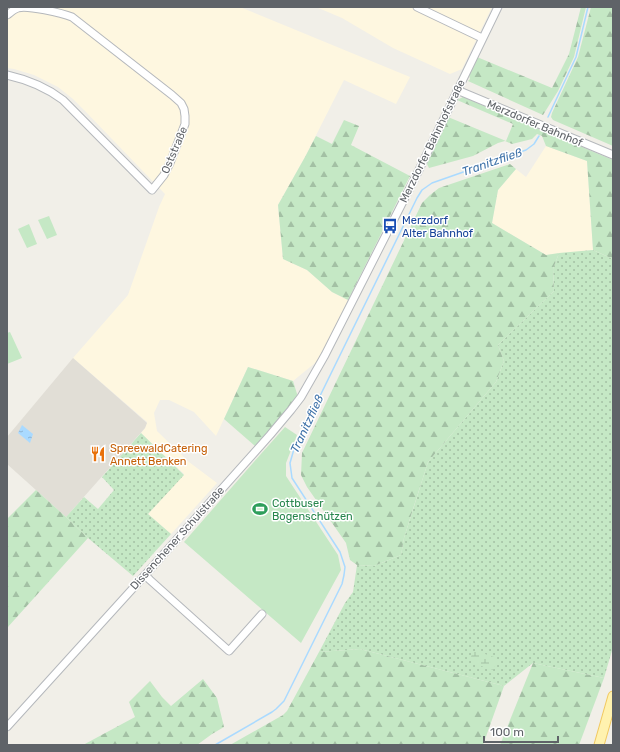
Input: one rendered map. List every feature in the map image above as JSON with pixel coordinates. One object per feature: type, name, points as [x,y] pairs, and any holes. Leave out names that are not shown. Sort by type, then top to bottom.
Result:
[{"type":"main road","points":[[599,745],[613,696]]},
{"type":"street","name":"Oststraße","points":[[7,15],[17,8],[27,7],[72,17],[181,103],[184,109],[185,124],[164,175],[152,190],[63,100],[51,91],[37,84],[7,75]]},
{"type":"street","points":[[417,7],[482,38]]},
{"type":"street","name":"Merzdorfer Bahnhofstraße","points":[[333,339],[418,172],[498,7]]},
{"type":"street","name":"Merzdorfer Bahnhof","points":[[457,90],[613,155]]},
{"type":"street","name":"Dissenchener Schulstraße","points":[[7,727],[292,410],[301,397],[333,339]]},
{"type":"street","points":[[145,575],[229,651],[262,614]]},
{"type":"shaded area","points":[[7,7],[240,7],[410,77],[396,104],[344,80],[305,157],[278,205],[283,259],[307,270],[332,292],[348,300],[320,359],[293,381],[248,367],[216,436],[194,412],[169,400],[160,400],[154,413],[157,431],[189,462],[217,483],[171,534],[148,514],[184,474],[141,433],[147,422],[73,358],[128,295],[165,194],[73,99],[58,87],[34,75],[7,68]]},
{"type":"shaded area","points":[[316,7],[492,7],[462,69],[450,74],[393,48],[342,18]]},
{"type":"shaded area","points":[[546,146],[587,161],[593,250],[546,255],[492,223],[498,190],[516,169],[526,177]]},
{"type":"shaded area","points":[[73,358],[147,423],[145,428],[66,517],[7,464],[7,437]]},
{"type":"green space","points":[[581,7],[586,7],[574,57],[558,91],[543,115],[468,81],[470,79],[470,71],[477,57],[552,88],[569,54]]},
{"type":"green space","points":[[591,7],[613,7],[613,146],[553,120],[551,117],[578,57]]},
{"type":"green space","points":[[463,97],[613,160],[613,259],[593,250],[587,161],[546,146],[542,136],[537,134],[532,139],[512,144],[505,141],[473,156],[429,168],[427,164],[448,117],[506,141],[513,124],[457,100]]},
{"type":"green space","points":[[344,120],[359,126],[351,145],[410,176],[348,300],[332,292],[307,270],[283,259],[278,205],[316,136],[332,144]]},
{"type":"green space","points":[[510,164],[516,169],[498,190],[492,223],[546,255],[559,253],[553,269],[554,291],[498,345],[504,361],[496,382],[428,462],[404,538],[401,555],[374,566],[357,565],[350,560],[346,543],[307,487],[301,475],[302,453],[422,203],[439,188]]},
{"type":"green space","points":[[49,216],[57,235],[47,239],[38,220]]},
{"type":"green space","points":[[29,224],[37,244],[27,248],[18,229]]},
{"type":"green space","points":[[593,250],[613,259],[613,647],[604,678],[533,663],[504,686],[360,649],[319,652],[345,603],[353,592],[357,565],[374,566],[401,555],[404,538],[428,462],[496,382],[504,361],[498,345],[554,291],[553,269],[559,253]]},
{"type":"green space","points":[[10,332],[22,358],[7,364],[7,333]]},
{"type":"green space","points":[[248,367],[293,381],[298,397],[255,446],[224,419]]},
{"type":"green space","name":"Cottbuser Bogenschützen","points":[[285,427],[297,435],[286,463],[286,476],[338,555],[341,570],[301,643],[184,542]]},
{"type":"green space","points":[[141,433],[184,475],[148,514],[171,534],[133,576],[88,538],[66,517],[84,497],[98,509],[114,490],[102,477]]},
{"type":"green space","points":[[36,490],[88,538],[7,628],[7,519]]},
{"type":"green space","points":[[360,649],[504,686],[483,745],[230,745],[283,715],[287,711],[319,652]]},
{"type":"green space","points":[[476,651],[497,658],[493,670],[472,663],[470,659],[473,652]]},
{"type":"green space","points":[[533,663],[604,678],[579,745],[500,745]]},
{"type":"green space","points":[[203,679],[217,698],[224,727],[197,745],[83,745],[135,717],[129,702],[150,681],[171,706]]},
{"type":"water","points":[[22,425],[33,434],[30,443],[18,433]]},
{"type":"waterway","name":"Tranitzfließ","points":[[548,117],[576,57],[588,7]]},
{"type":"waterway","name":"Tranitzfließ","points":[[215,745],[272,712],[284,701],[342,584],[345,567],[340,552],[292,478],[290,463],[294,449],[417,198],[422,190],[432,183],[526,150],[534,144],[539,136]]},
{"type":"place","name":"Merzdorf Alter Bahnhof","points":[[390,226]]},
{"type":"place","name":"SpreewaldCatering Annett Benken","points":[[98,454]]},
{"type":"place","name":"Cottbuser Bogenschützen","points":[[260,509]]}]
